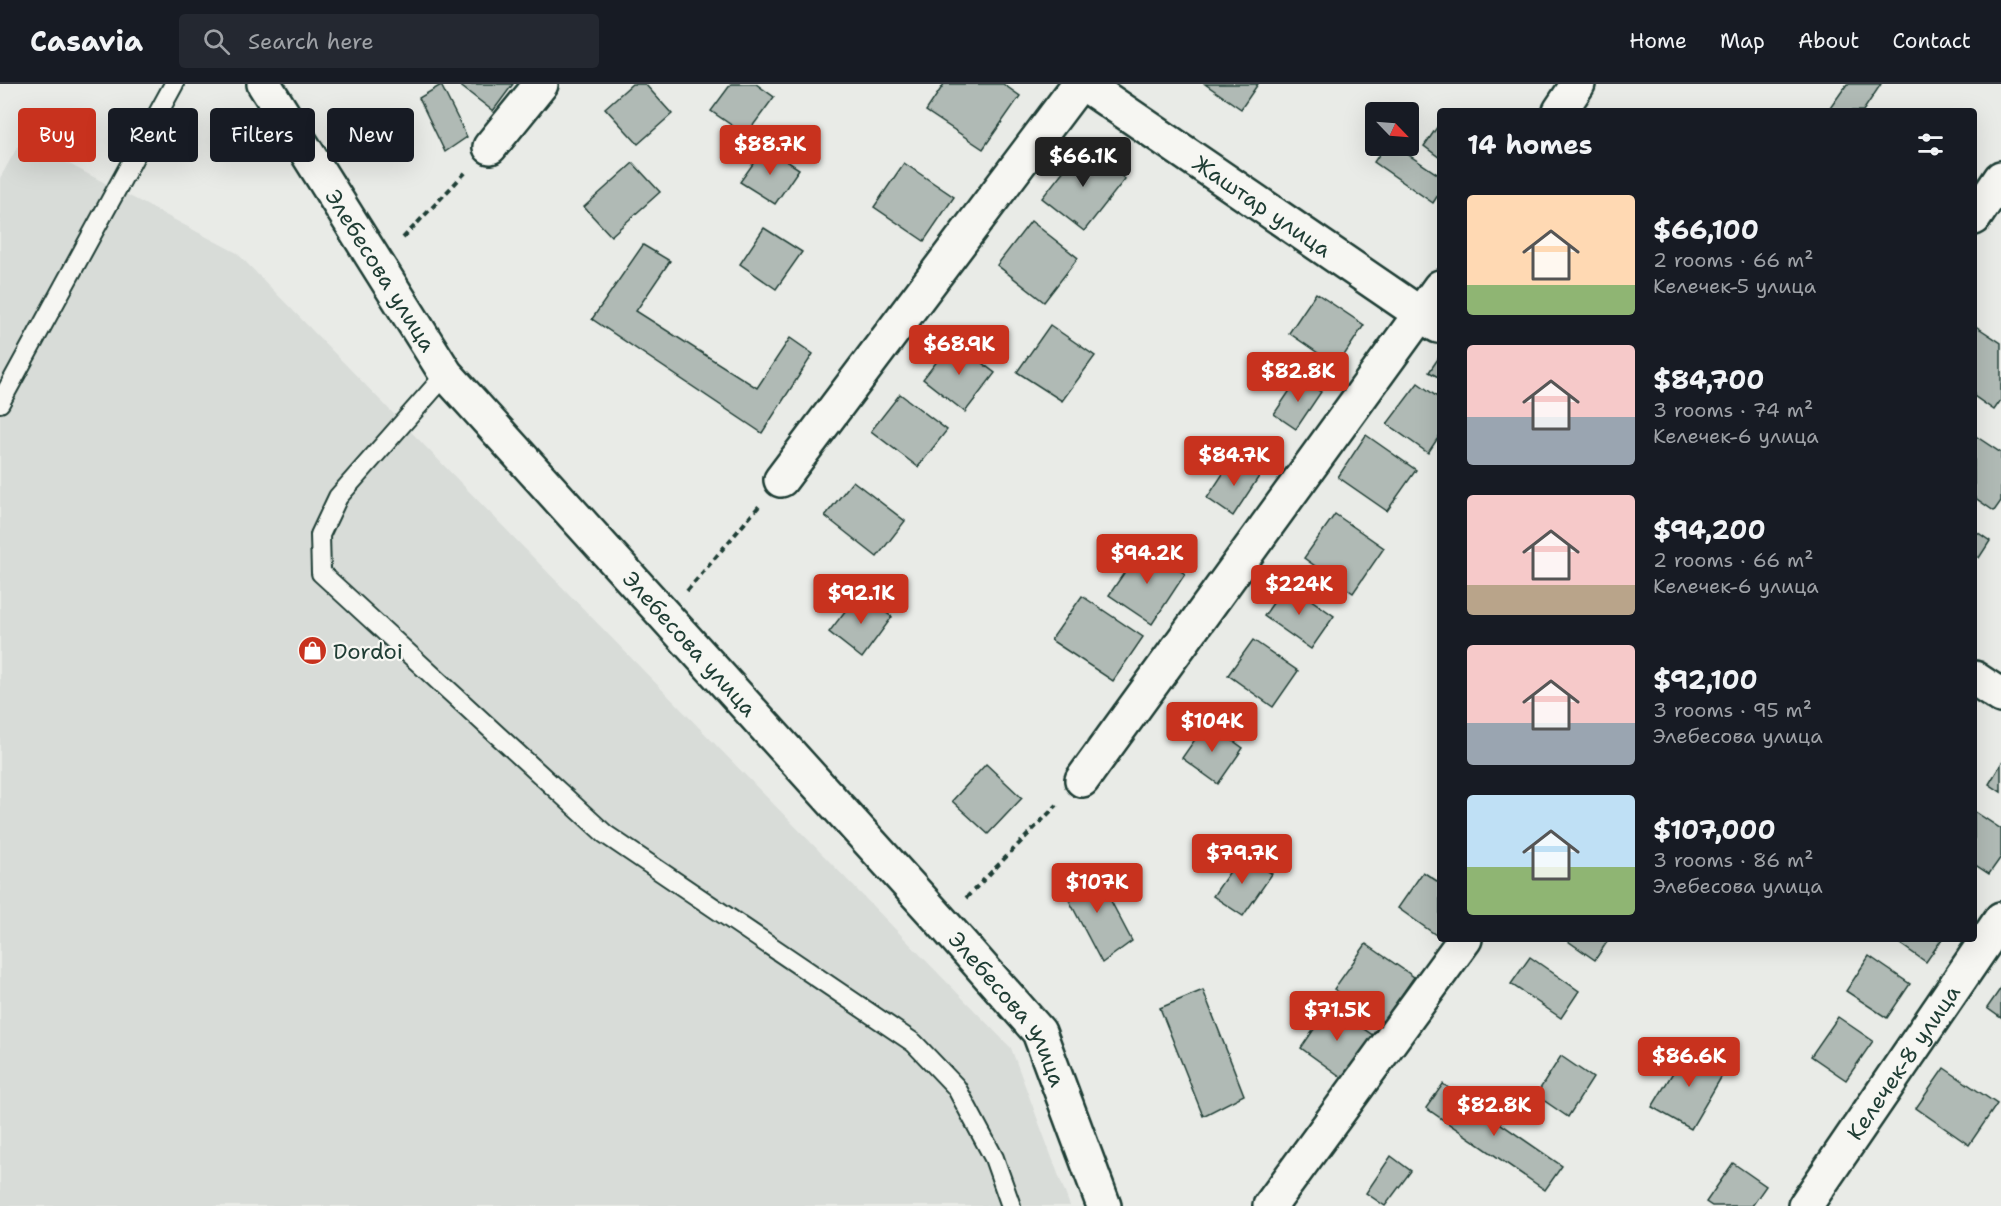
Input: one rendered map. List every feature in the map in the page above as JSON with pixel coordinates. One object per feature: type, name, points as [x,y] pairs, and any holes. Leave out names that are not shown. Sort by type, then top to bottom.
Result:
[{"type":"street","name":"Элебесова улица","points":[[264,84],[446,374],[1039,1032],[1104,1206]]},
{"type":"street","points":[[490,147],[541,84]]},
{"type":"street","points":[[781,480],[1078,84]]},
{"type":"street","name":"Жаштар улица","points":[[1084,84],[1431,321]]},
{"type":"street","points":[[1562,108],[1578,84]]},
{"type":"street","points":[[1977,214],[2001,178]]},
{"type":"street","points":[[1082,780],[1431,321],[1437,298]]},
{"type":"street","points":[[1977,680],[2001,696]]},
{"type":"street","name":"Келечек-8 улица","points":[[1805,1206],[2001,919]]},
{"type":"street","points":[[1270,1206],[1463,942]]},
{"type":"lane","points":[[0,403],[174,84]]},
{"type":"lane","points":[[446,374],[338,497],[320,535],[321,573],[605,834],[914,1043],[956,1087],[994,1158],[1011,1206]]},
{"type":"path","points":[[378,265],[490,147]]},
{"type":"path","points":[[665,616],[781,480]]},
{"type":"path","points":[[942,922],[1082,780]]},
{"type":"shaded area","name":"Dordoi","points":[[18,146],[18,162],[65,162],[237,253],[1011,1048],[1070,1206],[0,1206],[0,178]]},
{"type":"building","points":[[458,84],[513,84],[493,111]]},
{"type":"building","points":[[632,84],[645,84],[672,114],[638,144],[605,108]]},
{"type":"building","points":[[731,84],[756,84],[774,97],[746,135],[711,111]]},
{"type":"building","points":[[944,84],[1003,84],[1020,96],[983,149],[926,111]]},
{"type":"building","points":[[1205,84],[1258,84],[1241,109]]},
{"type":"building","points":[[1847,84],[1881,84],[1865,108],[1830,108]]},
{"type":"building","points":[[441,85],[467,137],[445,152],[419,98]]},
{"type":"building","points":[[1437,127],[1437,156],[1424,146]]},
{"type":"building","points":[[1083,146],[1125,179],[1084,231],[1042,198]]},
{"type":"building","points":[[765,147],[799,169],[775,204],[740,182]]},
{"type":"building","points":[[1378,156],[1410,156],[1437,174],[1437,197],[1433,203],[1374,162]]},
{"type":"building","points":[[633,163],[660,192],[611,236],[584,207]]},
{"type":"building","points":[[904,163],[954,197],[924,241],[874,207]]},
{"type":"building","points":[[1031,221],[1078,258],[1044,302],[997,265]]},
{"type":"building","points":[[764,228],[802,252],[776,289],[740,264]]},
{"type":"building","points":[[643,245],[670,261],[636,311],[757,388],[790,338],[813,354],[762,433],[592,319]]},
{"type":"building","points":[[1316,293],[1364,325],[1337,366],[1289,333]]},
{"type":"building","points":[[1050,325],[1095,356],[1062,401],[1017,372]]},
{"type":"building","points":[[1977,327],[2001,343],[2001,400],[1994,410],[1977,398]]},
{"type":"building","points":[[953,341],[995,373],[965,412],[923,379]]},
{"type":"building","points":[[1437,360],[1437,376],[1429,372]]},
{"type":"building","points":[[1299,377],[1321,392],[1296,429],[1274,414]]},
{"type":"building","points":[[1418,383],[1437,397],[1437,440],[1428,453],[1387,424]]},
{"type":"building","points":[[900,394],[947,430],[918,467],[871,431]]},
{"type":"building","points":[[1366,435],[1416,470],[1387,511],[1338,477]]},
{"type":"building","points":[[1977,437],[2001,453],[2001,501],[1994,511],[1977,499]]},
{"type":"building","points":[[1234,457],[1260,475],[1233,516],[1207,498]]},
{"type":"building","points":[[853,481],[905,521],[877,557],[825,516]]},
{"type":"building","points":[[1335,514],[1384,548],[1353,593],[1304,558]]},
{"type":"building","points":[[1977,532],[1990,541],[1979,558],[1977,556]]},
{"type":"building","points":[[1143,545],[1185,574],[1152,624],[1109,595]]},
{"type":"building","points":[[1287,583],[1334,616],[1311,649],[1264,616]]},
{"type":"building","points":[[859,593],[892,617],[862,658],[829,632]]},
{"type":"building","points":[[1082,596],[1143,637],[1113,681],[1051,640]]},
{"type":"building","points":[[1253,640],[1298,671],[1273,707],[1228,675]]},
{"type":"building","points":[[1207,722],[1243,748],[1218,784],[1182,758]]},
{"type":"building","points":[[986,764],[1022,798],[988,834],[952,801]]},
{"type":"building","points":[[2001,764],[2001,792],[1989,784]]},
{"type":"building","points":[[1977,813],[2001,829],[2001,857],[1989,874],[1977,866]]},
{"type":"building","points":[[1242,854],[1272,874],[1243,916],[1213,896]]},
{"type":"building","points":[[1092,865],[1132,941],[1102,963],[1061,885]]},
{"type":"building","points":[[1423,872],[1437,881],[1436,935],[1398,908]]},
{"type":"building","points":[[1569,942],[1607,942],[1595,960]]},
{"type":"building","points":[[1897,942],[1940,942],[1926,962]]},
{"type":"building","points":[[1366,944],[1414,977],[1383,1022],[1334,989]]},
{"type":"building","points":[[1869,956],[1910,984],[1887,1018],[1846,991]]},
{"type":"building","points":[[1530,957],[1579,991],[1561,1018],[1511,984]]},
{"type":"building","points":[[2001,988],[2001,1018],[1987,1008]]},
{"type":"building","points":[[1203,990],[1244,1095],[1203,1116],[1160,1008]]},
{"type":"building","points":[[1330,1006],[1374,1036],[1344,1079],[1301,1048]]},
{"type":"building","points":[[1838,1017],[1873,1041],[1846,1080],[1811,1056]]},
{"type":"building","points":[[1689,1046],[1726,1069],[1691,1129],[1652,1107]]},
{"type":"building","points":[[1561,1056],[1593,1078],[1568,1117],[1536,1095]]},
{"type":"building","points":[[1944,1068],[1997,1104],[1969,1145],[1916,1108]]},
{"type":"building","points":[[1443,1084],[1562,1166],[1545,1190],[1426,1108]]},
{"type":"building","points":[[1391,1156],[1411,1171],[1385,1206],[1366,1193]]},
{"type":"building","points":[[1733,1163],[1766,1186],[1752,1206],[1712,1206],[1706,1202]]},
{"type":"place","name":"Dordoi","points":[[312,651]]}]
